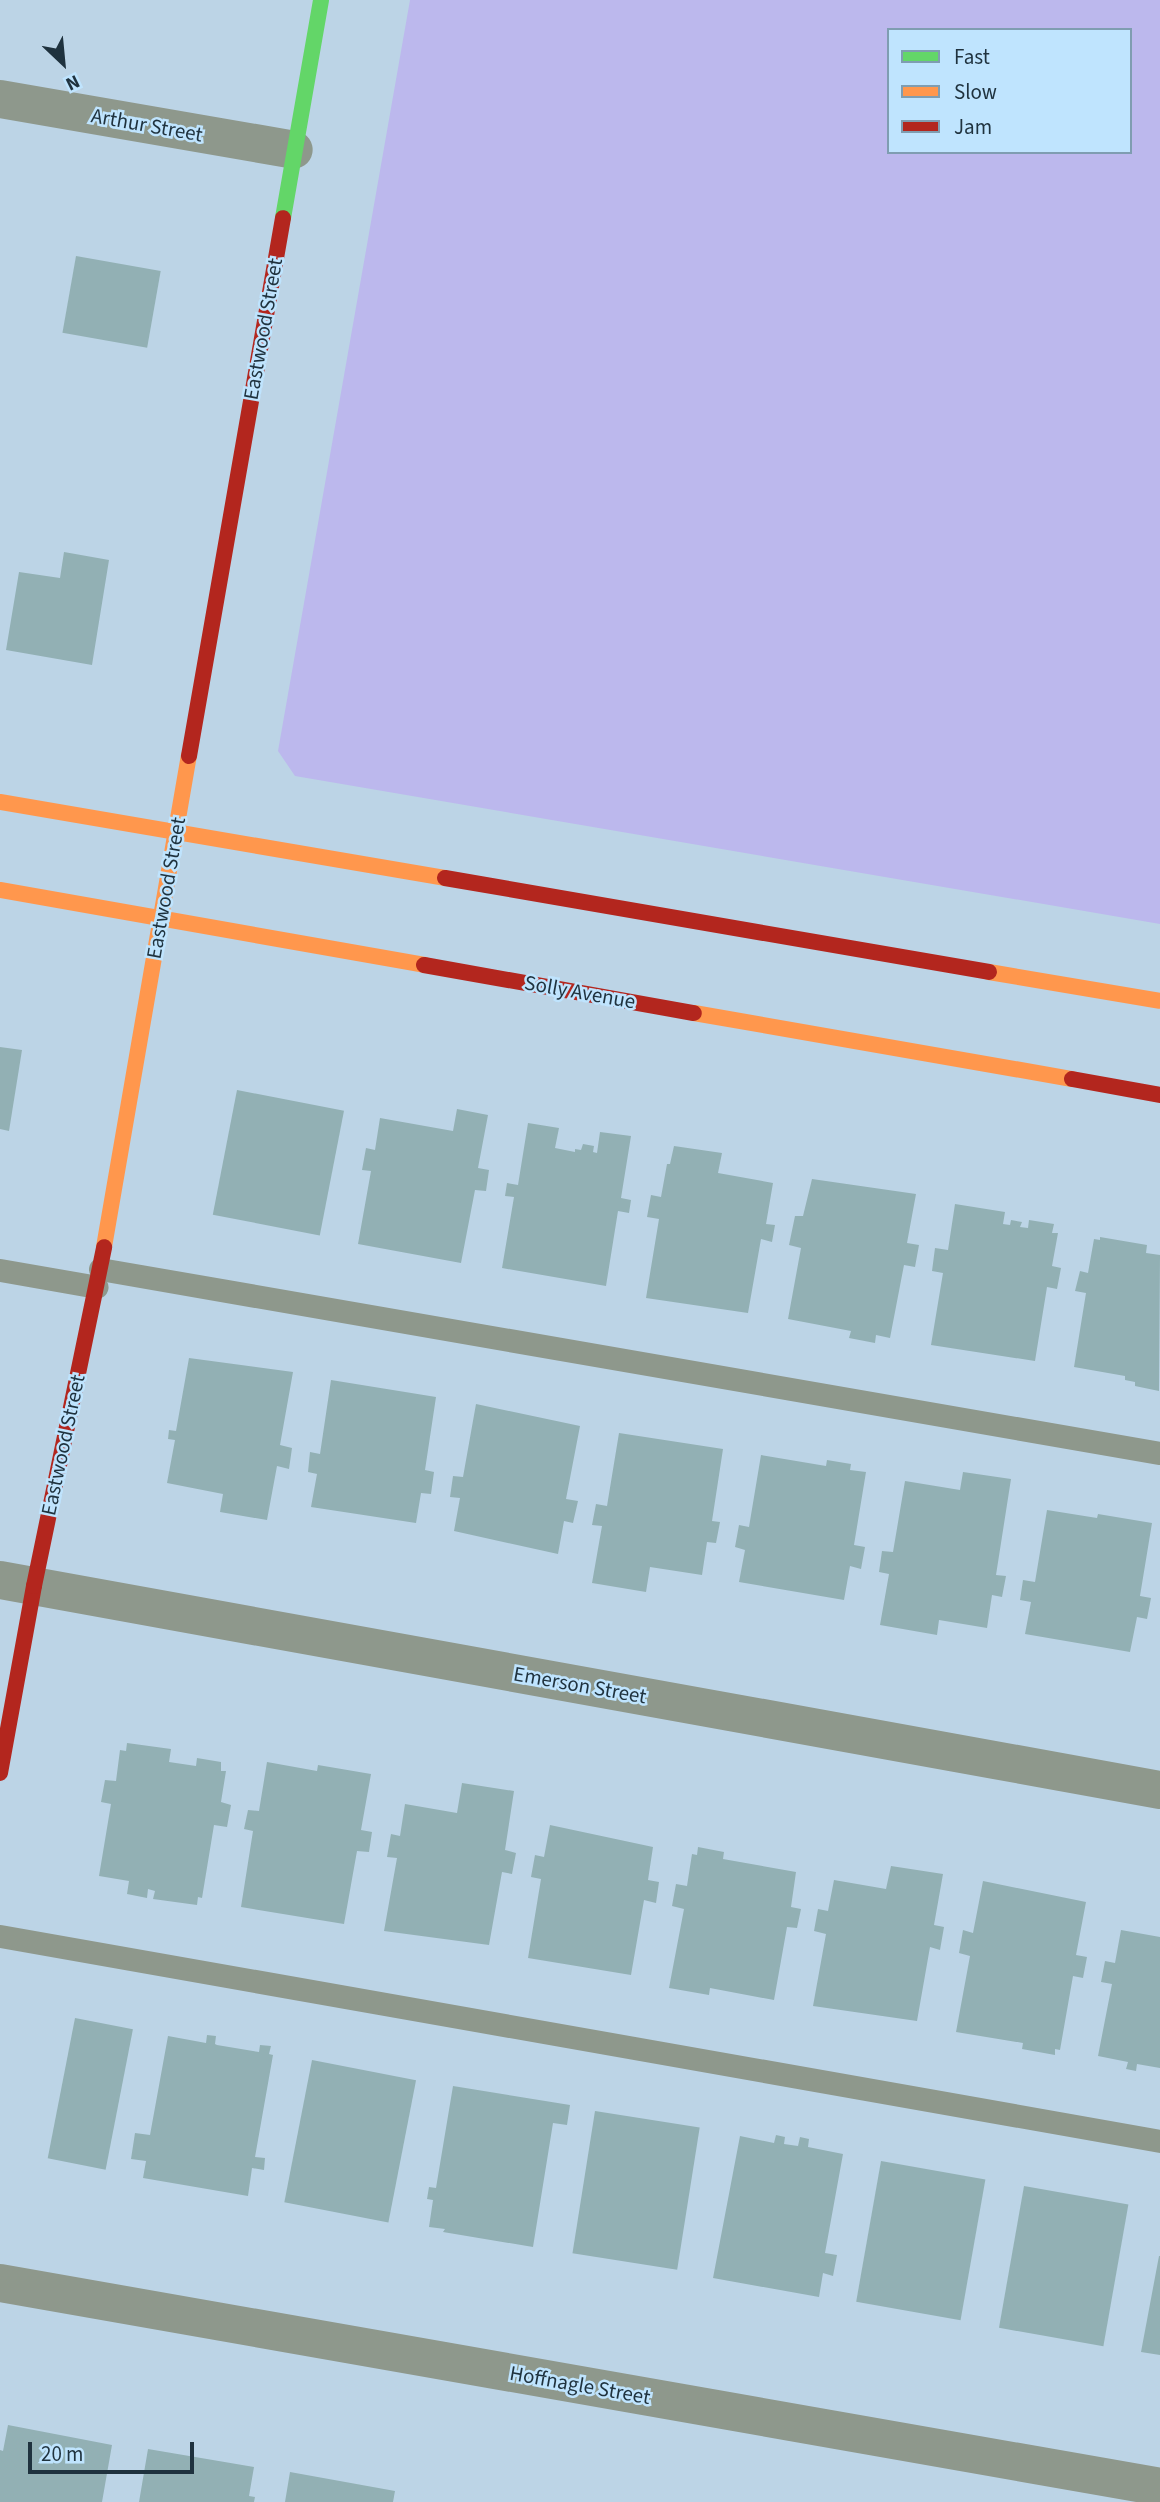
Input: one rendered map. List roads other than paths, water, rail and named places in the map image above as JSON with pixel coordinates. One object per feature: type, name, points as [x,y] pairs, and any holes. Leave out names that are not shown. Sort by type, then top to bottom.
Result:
[{"type":"street","name":"Eastwood Street","points":[[0,1773],[17,1583],[98,1278],[321,0]]},
{"type":"street","name":"Arthur Street","points":[[0,99],[294,150]]},
{"type":"street","points":[[0,803],[1160,1001]]},
{"type":"street","name":"Solly Avenue","points":[[0,890],[1160,1095]]},
{"type":"street","name":"Emerson Street","points":[[17,1583],[1160,1790]]},
{"type":"street","name":"Hoffnagle Street","points":[[0,2283],[1160,2487]]},
{"type":"lane","points":[[0,1270],[98,1278],[1160,1452]]},
{"type":"lane","points":[[0,1936],[1160,2141]]}]
